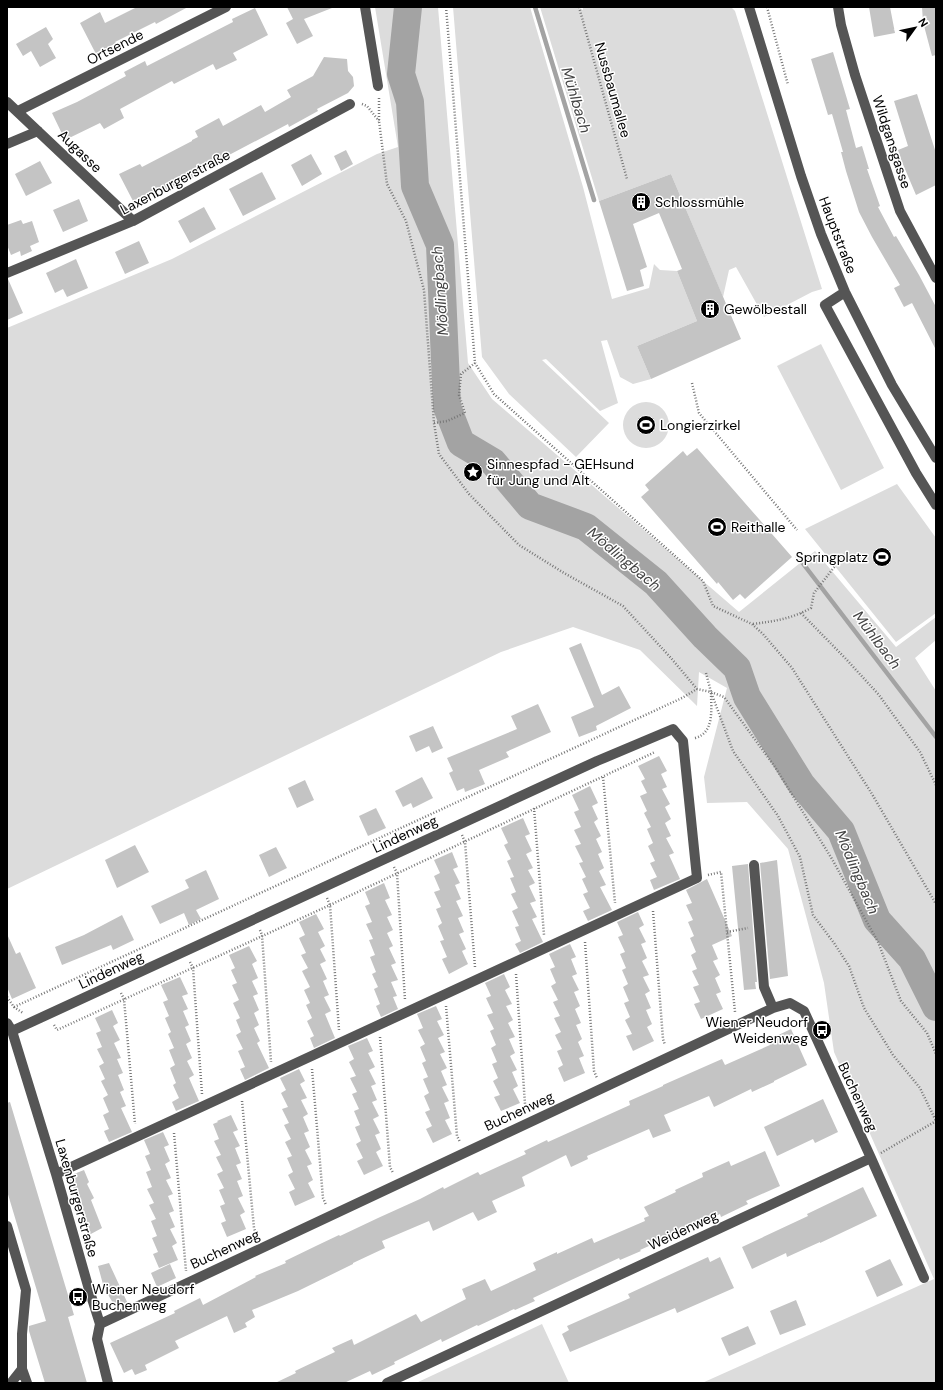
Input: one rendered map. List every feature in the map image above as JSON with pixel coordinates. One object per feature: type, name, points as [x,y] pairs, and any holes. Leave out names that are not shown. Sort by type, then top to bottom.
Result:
[{"type":"street","name":"Ortsende","points":[[18,111],[226,7]]},
{"type":"street","points":[[365,7],[378,86]]},
{"type":"street","name":"Hauptstraße","points":[[749,7],[801,176],[821,234],[845,292],[892,384],[936,458]]},
{"type":"street","name":"Wildgansgasse","points":[[838,7],[841,25],[855,75],[900,211],[936,278]]},
{"type":"street","name":"Augasse","points":[[7,102],[133,221]]},
{"type":"street","name":"Laxenburgerstraße","points":[[7,273],[133,221],[350,104]]},
{"type":"street","points":[[7,144],[38,131]]},
{"type":"street","points":[[845,292],[824,305],[916,473],[936,505]]},
{"type":"street","name":"Lindenweg","points":[[9,1027],[30,1023],[48,1015],[597,761],[673,729],[683,741]]},
{"type":"street","points":[[56,1174],[697,878],[683,741]]},
{"type":"street","points":[[754,865],[764,987],[773,1008]]},
{"type":"street","name":"Buchenweg","points":[[100,1324],[737,1024],[773,1008],[790,1003],[804,1011],[871,1158]]},
{"type":"street","name":"Laxenburgerstraße","points":[[9,1027],[56,1174],[100,1324],[97,1339],[108,1383]]},
{"type":"street","points":[[871,1158],[924,1278]]},
{"type":"street","name":"Weidenweg","points":[[387,1383],[871,1158]]},
{"type":"street","points":[[7,1226],[26,1290],[22,1334],[22,1369],[27,1383]]},
{"type":"street","points":[[11,1383],[22,1369]]},
{"type":"path","points":[[446,7],[475,363],[494,394],[702,581],[713,606],[752,624],[763,634],[792,668],[872,794],[936,904]]},
{"type":"path","name":"Nussbaumallee","points":[[579,7],[627,178]]},
{"type":"path","points":[[767,7],[790,92]]},
{"type":"path","points":[[378,86],[379,121],[387,184],[406,221],[424,290],[434,423],[439,454],[469,494],[519,545],[564,573],[623,606],[671,658],[697,689],[724,697],[775,767],[828,852],[878,942],[901,1000],[927,1033],[936,1054]]},
{"type":"path","points":[[367,106],[379,121]]},
{"type":"path","points":[[434,423],[447,422],[465,413],[459,395],[461,374],[475,363]]},
{"type":"path","points":[[692,382],[699,413],[797,530]]},
{"type":"path","points":[[752,624],[782,620],[811,608],[814,593],[824,582],[834,566]]},
{"type":"path","points":[[801,613],[879,695],[920,752],[936,785]]},
{"type":"path","points":[[706,674],[711,692],[733,751],[778,816],[800,858],[814,915],[849,966],[864,1008],[893,1054],[920,1088],[936,1121],[871,1158]]},
{"type":"path","points":[[14,1007],[682,698],[697,689]]},
{"type":"path","points":[[683,741],[700,737],[706,732],[711,719],[711,692]]},
{"type":"path","points":[[48,1015],[57,1030],[330,905],[656,752]]},
{"type":"path","points":[[597,761],[603,777],[616,915]]},
{"type":"path","points":[[529,792],[534,809],[546,948]]},
{"type":"path","points":[[457,826],[464,842],[476,980]]},
{"type":"path","points":[[390,857],[397,873],[406,1012]]},
{"type":"path","points":[[697,878],[721,872],[737,1024]]},
{"type":"path","points":[[322,888],[330,905],[340,1043]]},
{"type":"path","points":[[652,898],[663,1039],[670,1056]]},
{"type":"path","points":[[256,919],[262,935],[272,1074]]},
{"type":"path","points":[[727,932],[759,926]]},
{"type":"path","points":[[584,930],[594,1071],[601,1088]]},
{"type":"path","points":[[185,951],[193,968],[203,1106]]},
{"type":"path","points":[[515,962],[525,1104],[532,1120]]},
{"type":"path","points":[[117,983],[124,999],[136,1137]]},
{"type":"path","points":[[446,994],[457,1136],[464,1152]]},
{"type":"path","points":[[7,997],[14,1007],[24,1014],[30,1023]]},
{"type":"path","points":[[379,1025],[390,1168],[397,1184]]},
{"type":"path","points":[[311,1056],[323,1198],[330,1215]]},
{"type":"path","points":[[241,1088],[254,1228],[260,1248]]},
{"type":"path","points":[[173,1120],[187,1283]]},
{"type":"shaded area","points":[[375,7],[438,7],[468,363],[492,399],[739,612],[815,551],[896,647],[936,617],[936,640],[915,658],[936,691],[936,1383],[702,1383],[934,1279],[834,1052],[824,983],[788,849],[747,802],[707,803],[704,777],[727,688],[699,672],[697,706],[640,650],[573,627],[501,652],[7,889],[7,328],[172,259],[377,154],[398,147]]},
{"type":"shaded area","points":[[453,7],[530,7],[583,187],[612,299],[649,288],[654,264],[660,270],[677,271],[697,321],[637,346],[651,379],[633,384],[620,377],[607,340],[601,341],[618,403],[600,411],[546,359],[542,360],[609,423],[576,457],[509,394],[482,357]]},
{"type":"shaded area","points":[[540,7],[578,7],[583,10],[583,7],[731,7],[735,11],[822,289],[812,292],[764,317],[736,267],[729,270],[723,297],[671,174],[599,201]]},
{"type":"shaded area","points":[[821,344],[884,468],[841,490],[777,366]]},
{"type":"shaded area","name":"Longierzirkel","points":[[641,402],[651,402],[659,406],[665,412],[669,420],[669,430],[665,438],[659,444],[651,448],[641,448],[633,444],[627,438],[623,430],[623,420],[627,412],[633,406]]},
{"type":"shaded area","name":"Springplatz","points":[[897,484],[936,538],[936,613],[896,642],[805,529]]},
{"type":"shaded area","points":[[542,1324],[569,1383],[416,1383]]},
{"type":"building","points":[[137,7],[188,7],[156,24],[155,22],[115,42],[116,43],[96,54],[80,23],[100,12],[105,23]]},
{"type":"building","points":[[287,7],[332,8],[304,19],[313,36],[297,44],[286,23],[293,19]]},
{"type":"building","points":[[869,7],[890,7],[895,33],[874,37]]},
{"type":"building","points":[[922,7],[936,7],[936,55],[932,56],[923,22]]},
{"type":"building","points":[[255,8],[268,35],[233,53],[237,60],[216,70],[213,64],[174,84],[172,81],[120,109],[124,118],[104,129],[100,123],[65,140],[52,113],[77,102],[126,76],[124,72],[145,61],[147,66],[233,22],[232,19]]},
{"type":"building","points":[[46,27],[53,39],[48,44],[56,58],[40,67],[31,51],[23,56],[16,44]]},
{"type":"building","points":[[833,52],[850,109],[846,110],[856,148],[862,146],[869,169],[867,169],[880,206],[878,207],[894,237],[896,236],[919,275],[936,307],[936,350],[912,303],[904,307],[894,288],[900,285],[859,212],[846,171],[841,152],[843,152],[832,114],[828,115],[811,59]]},
{"type":"building","points":[[324,57],[347,59],[348,71],[353,77],[354,86],[348,93],[317,109],[318,111],[289,127],[288,124],[195,173],[196,176],[166,191],[163,186],[133,201],[119,174],[140,164],[142,167],[192,141],[198,137],[195,131],[219,118],[223,126],[261,105],[265,112],[291,97],[287,90],[313,76]]},
{"type":"building","points":[[917,94],[936,153],[936,185],[916,195],[898,150],[908,146],[894,101]]},
{"type":"building","points":[[346,150],[353,164],[341,171],[334,156]]},
{"type":"building","points":[[311,154],[322,174],[302,186],[291,165]]},
{"type":"building","points":[[40,161],[52,183],[26,196],[15,174]]},
{"type":"building","points":[[262,172],[276,199],[243,216],[229,189]]},
{"type":"building","points":[[671,174],[741,339],[651,379],[637,346],[697,321],[677,271],[682,269],[659,213],[633,224],[647,267],[640,270],[644,286],[627,291],[599,201]]},
{"type":"building","points":[[79,199],[88,221],[63,232],[53,210]]},
{"type":"building","points":[[204,207],[216,229],[190,243],[178,221]]},
{"type":"building","points":[[21,220],[23,224],[32,221],[39,242],[30,246],[32,251],[21,256],[20,251],[11,255],[7,245],[7,225]]},
{"type":"building","points":[[139,241],[149,263],[125,274],[115,252]]},
{"type":"building","points":[[76,259],[88,288],[67,297],[63,289],[55,293],[46,273]]},
{"type":"building","points":[[7,279],[23,313],[7,320]]},
{"type":"building","name":"Reithalle","points":[[697,448],[792,557],[745,599],[740,594],[733,600],[718,582],[717,584],[641,497],[649,490],[645,485],[683,451],[687,456]]},
{"type":"building","points":[[581,643],[602,695],[619,686],[631,708],[596,726],[597,730],[579,737],[571,717],[594,707],[569,648]]},
{"type":"building","points":[[538,704],[551,732],[506,752],[509,757],[479,770],[485,784],[465,792],[464,788],[457,791],[449,773],[453,771],[447,758],[517,729],[511,716]]},
{"type":"building","points":[[433,726],[443,748],[432,753],[429,746],[416,752],[409,736]]},
{"type":"building","points":[[659,756],[667,771],[661,774],[667,787],[662,789],[670,804],[665,807],[671,819],[665,823],[671,836],[666,838],[674,853],[669,855],[680,879],[654,890],[650,880],[657,877],[650,863],[655,861],[648,846],[653,843],[647,829],[651,827],[644,813],[647,811],[640,796],[647,793],[641,781],[645,779],[638,766]]},
{"type":"building","points":[[422,777],[433,798],[413,808],[411,803],[403,807],[395,791]]},
{"type":"building","points":[[305,780],[314,800],[297,808],[288,788]]},
{"type":"building","points":[[590,786],[598,803],[592,806],[598,819],[594,822],[601,836],[596,839],[602,852],[598,854],[604,868],[599,871],[606,885],[600,887],[612,910],[588,921],[583,911],[590,908],[583,894],[588,892],[582,879],[586,877],[579,863],[583,862],[575,846],[581,844],[574,830],[581,827],[574,812],[579,810],[572,795]]},
{"type":"building","points":[[376,808],[386,828],[368,836],[359,816]]},
{"type":"building","points":[[523,818],[530,834],[525,836],[532,851],[526,854],[533,868],[528,870],[535,883],[529,886],[536,901],[530,903],[537,917],[532,919],[543,942],[520,953],[515,944],[521,941],[515,927],[519,926],[512,911],[518,908],[511,894],[516,892],[510,878],[514,877],[507,861],[511,859],[504,845],[508,843],[501,828]]},
{"type":"building","points":[[135,845],[149,872],[117,888],[105,860]]},
{"type":"building","points":[[276,847],[287,868],[269,877],[259,855]]},
{"type":"building","points":[[452,852],[458,867],[453,869],[460,883],[455,885],[461,899],[456,901],[463,916],[458,918],[464,932],[459,934],[466,949],[462,951],[468,964],[449,974],[442,959],[447,957],[440,941],[444,940],[438,926],[442,923],[436,909],[441,907],[434,892],[440,890],[434,876],[440,873],[434,860]]},
{"type":"building","points":[[777,860],[788,976],[770,979],[760,863]]},
{"type":"building","points":[[748,864],[757,982],[755,982],[756,989],[744,990],[732,866]]},
{"type":"building","points":[[206,870],[219,899],[196,910],[201,919],[189,925],[184,913],[160,924],[151,906],[189,888],[185,880]]},
{"type":"building","points":[[707,879],[732,936],[712,945],[718,959],[713,961],[720,975],[715,978],[721,992],[716,994],[723,1009],[701,1019],[694,1004],[700,1002],[693,987],[699,985],[692,971],[697,969],[691,955],[696,952],[690,938],[694,936],[688,922],[693,920],[686,905],[692,903],[686,890]]},
{"type":"building","points":[[384,883],[390,898],[385,900],[392,915],[387,917],[393,930],[387,933],[393,946],[389,948],[396,963],[391,965],[398,980],[391,982],[397,996],[393,997],[398,1009],[381,1017],[376,1006],[380,1004],[374,989],[378,987],[372,974],[376,972],[370,957],[375,955],[369,940],[373,939],[366,924],[372,922],[365,906],[370,904],[365,892]]},
{"type":"building","points":[[638,912],[644,925],[639,928],[646,942],[641,944],[647,958],[642,961],[649,975],[643,977],[650,991],[645,994],[651,1008],[646,1010],[652,1024],[647,1027],[654,1041],[633,1051],[626,1036],[632,1034],[625,1020],[630,1017],[624,1003],[629,1001],[623,987],[628,984],[622,970],[626,968],[620,954],[625,952],[618,937],[623,935],[617,922]]},
{"type":"building","points":[[316,914],[324,929],[318,932],[325,946],[320,949],[326,961],[320,964],[327,979],[323,981],[329,995],[324,997],[331,1011],[325,1014],[335,1038],[314,1048],[310,1038],[314,1036],[307,1021],[312,1018],[306,1005],[310,1003],[304,990],[310,987],[302,971],[308,968],[301,955],[306,953],[299,938],[305,935],[299,922]]},
{"type":"building","points":[[122,915],[134,940],[113,950],[111,945],[62,965],[55,947],[84,935]]},
{"type":"building","points":[[7,934],[16,954],[20,952],[36,988],[12,999],[7,987]]},
{"type":"building","points":[[570,944],[576,957],[571,959],[577,974],[572,976],[579,990],[574,992],[580,1006],[575,1009],[581,1023],[576,1025],[582,1039],[578,1042],[584,1056],[579,1058],[585,1073],[564,1082],[558,1068],[563,1065],[557,1051],[562,1049],[555,1035],[561,1032],[554,1018],[560,1016],[553,1002],[558,1000],[551,986],[556,983],[550,969],[555,967],[549,954]]},
{"type":"building","points":[[249,946],[257,961],[252,964],[258,978],[252,981],[258,994],[253,996],[259,1010],[254,1013],[259,1025],[254,1028],[260,1041],[257,1043],[269,1068],[245,1080],[240,1069],[245,1067],[238,1051],[243,1049],[236,1035],[241,1032],[236,1020],[240,1018],[233,1003],[239,1000],[232,985],[237,983],[231,970],[235,968],[229,955]]},
{"type":"building","points":[[504,974],[510,987],[505,990],[512,1004],[506,1006],[513,1020],[508,1023],[515,1037],[509,1039],[515,1053],[510,1056],[517,1070],[512,1072],[518,1086],[513,1089],[520,1103],[501,1111],[494,1097],[500,1095],[493,1081],[498,1078],[492,1064],[497,1062],[491,1048],[496,1045],[490,1031],[494,1029],[487,1015],[493,1013],[486,998],[491,996],[485,983]]},
{"type":"building","points":[[180,977],[188,994],[182,996],[188,1009],[183,1011],[189,1025],[185,1027],[191,1041],[186,1044],[192,1058],[187,1061],[194,1075],[189,1078],[199,1101],[176,1111],[172,1102],[179,1098],[173,1085],[176,1083],[170,1068],[175,1065],[169,1050],[174,1048],[168,1034],[171,1032],[165,1018],[169,1016],[163,1002],[168,1000],[161,985]]},
{"type":"building","points":[[436,1006],[442,1019],[437,1021],[444,1035],[438,1038],[445,1052],[440,1054],[447,1068],[441,1071],[447,1085],[442,1087],[449,1101],[444,1103],[450,1118],[445,1120],[452,1134],[433,1143],[426,1129],[432,1126],[425,1112],[430,1110],[424,1096],[429,1093],[423,1079],[428,1077],[422,1063],[426,1061],[420,1047],[425,1044],[418,1030],[423,1028],[417,1014]]},
{"type":"building","points":[[112,1010],[118,1023],[113,1026],[120,1040],[114,1043],[121,1058],[117,1059],[123,1073],[118,1075],[124,1090],[120,1092],[126,1106],[121,1108],[132,1132],[109,1142],[104,1131],[109,1129],[103,1115],[109,1112],[103,1098],[108,1095],[101,1081],[105,1079],[99,1066],[104,1063],[97,1049],[102,1047],[96,1033],[101,1031],[95,1018]]},
{"type":"building","points":[[791,1029],[807,1065],[752,1092],[751,1089],[714,1107],[709,1096],[664,1115],[671,1131],[653,1138],[649,1129],[587,1156],[588,1159],[571,1167],[566,1155],[522,1177],[525,1186],[492,1201],[497,1212],[478,1221],[473,1212],[433,1231],[429,1221],[382,1241],[385,1248],[298,1291],[252,1310],[255,1317],[245,1323],[247,1327],[234,1333],[227,1316],[175,1341],[179,1348],[145,1365],[147,1370],[135,1375],[132,1369],[124,1373],[110,1343],[175,1313],[174,1311],[200,1298],[203,1305],[256,1277],[255,1276],[286,1263],[285,1261],[318,1245],[420,1199],[443,1187],[444,1189],[478,1172],[480,1175],[526,1154],[524,1151],[547,1140],[548,1142],[630,1105],[629,1101],[663,1085],[722,1059],[725,1065],[770,1045],[768,1040]]},
{"type":"building","points":[[367,1038],[373,1051],[368,1053],[375,1067],[369,1070],[376,1084],[371,1086],[377,1100],[372,1102],[379,1116],[373,1119],[380,1133],[375,1135],[381,1149],[376,1152],[383,1166],[364,1175],[357,1161],[363,1158],[356,1144],[361,1141],[355,1127],[360,1125],[354,1111],[359,1109],[352,1094],[357,1092],[350,1078],[356,1076],[349,1062],[354,1059],[348,1046]]},
{"type":"building","points":[[299,1069],[305,1081],[300,1084],[307,1098],[301,1100],[308,1114],[303,1117],[309,1131],[304,1133],[310,1147],[305,1150],[312,1164],[307,1166],[313,1180],[308,1183],[315,1197],[295,1206],[289,1192],[295,1189],[288,1175],[293,1172],[287,1158],[292,1156],[285,1142],[291,1139],[284,1125],[289,1123],[282,1109],[288,1107],[281,1093],[286,1090],[280,1078]]},
{"type":"building","points":[[823,1099],[838,1132],[815,1143],[813,1139],[777,1156],[764,1127]]},
{"type":"building","points":[[10,1102],[74,1315],[68,1317],[87,1383],[45,1383],[29,1331],[29,1326],[46,1321],[7,1191],[7,1103]]},
{"type":"building","points":[[231,1115],[238,1130],[233,1132],[240,1146],[235,1148],[241,1163],[236,1165],[242,1179],[237,1181],[243,1196],[238,1198],[245,1212],[240,1215],[246,1229],[227,1237],[221,1223],[226,1221],[220,1206],[225,1204],[219,1190],[224,1188],[217,1174],[223,1171],[216,1157],[221,1155],[214,1141],[219,1139],[213,1124]]},
{"type":"building","points":[[163,1132],[169,1145],[164,1147],[170,1161],[165,1164],[171,1178],[166,1180],[173,1194],[168,1196],[174,1211],[169,1213],[175,1227],[170,1229],[177,1243],[172,1246],[178,1260],[159,1268],[153,1254],[158,1252],[152,1238],[157,1236],[151,1221],[156,1219],[149,1205],[154,1203],[147,1189],[152,1187],[146,1172],[151,1170],[145,1156],[150,1154],[144,1140]]},
{"type":"building","points":[[765,1151],[780,1186],[746,1201],[748,1204],[721,1217],[720,1214],[640,1250],[641,1251],[620,1260],[619,1258],[533,1298],[535,1301],[478,1326],[477,1325],[442,1342],[441,1339],[394,1362],[395,1364],[372,1375],[370,1371],[344,1383],[275,1383],[296,1373],[295,1371],[335,1352],[332,1348],[352,1339],[354,1345],[416,1314],[421,1322],[466,1299],[462,1289],[485,1279],[491,1291],[536,1270],[533,1263],[557,1252],[557,1254],[592,1238],[594,1243],[645,1221],[644,1218],[649,1216],[644,1207],[703,1177],[702,1173],[729,1161],[731,1166]]},
{"type":"building","points":[[84,1170],[89,1182],[87,1184],[94,1198],[91,1200],[102,1228],[89,1235],[69,1176]]},
{"type":"building","points":[[863,1187],[877,1216],[787,1257],[786,1253],[752,1269],[742,1247],[808,1216],[807,1214]]},
{"type":"building","points":[[708,1257],[710,1262],[720,1257],[734,1288],[677,1313],[675,1308],[570,1352],[562,1334],[569,1330],[567,1326],[630,1298],[628,1294]]},
{"type":"building","points":[[890,1259],[903,1285],[877,1297],[865,1271]]},
{"type":"building","points":[[109,1263],[128,1304],[123,1306],[113,1303],[104,1288],[98,1266]]},
{"type":"building","points":[[170,1264],[176,1278],[157,1287],[151,1273]]},
{"type":"building","points":[[796,1300],[806,1325],[780,1335],[770,1311]]},
{"type":"building","points":[[748,1326],[756,1344],[729,1356],[721,1338]]},
{"type":"waterway","name":"Mödlingbach","points":[[408,7],[401,74],[410,102],[415,186],[440,245],[447,407],[461,443],[493,462],[530,506],[586,527],[656,583],[705,637],[737,668],[747,697],[801,784],[841,831],[877,920],[912,959],[936,1007]]},
{"type":"waterway","name":"Mühlbach","points":[[535,7],[594,200]]},
{"type":"waterway","name":"Mühlbach","points":[[798,557],[936,737]]},
{"type":"place","name":"Schlossmühle","points":[[641,202]]},
{"type":"place","name":"Gewölbestall","points":[[710,309]]},
{"type":"place","name":"Longierzirkel","points":[[646,425]]},
{"type":"place","name":"Sinnespfad - GEHsund für Jung und Alt","points":[[473,472]]},
{"type":"place","name":"Reithalle","points":[[717,527]]},
{"type":"place","name":"Springplatz","points":[[882,557]]},
{"type":"place","name":"Wiener Neudorf Weidenweg","points":[[822,1030]]},
{"type":"place","name":"Wiener Neudorf Buchenweg","points":[[78,1297]]}]
